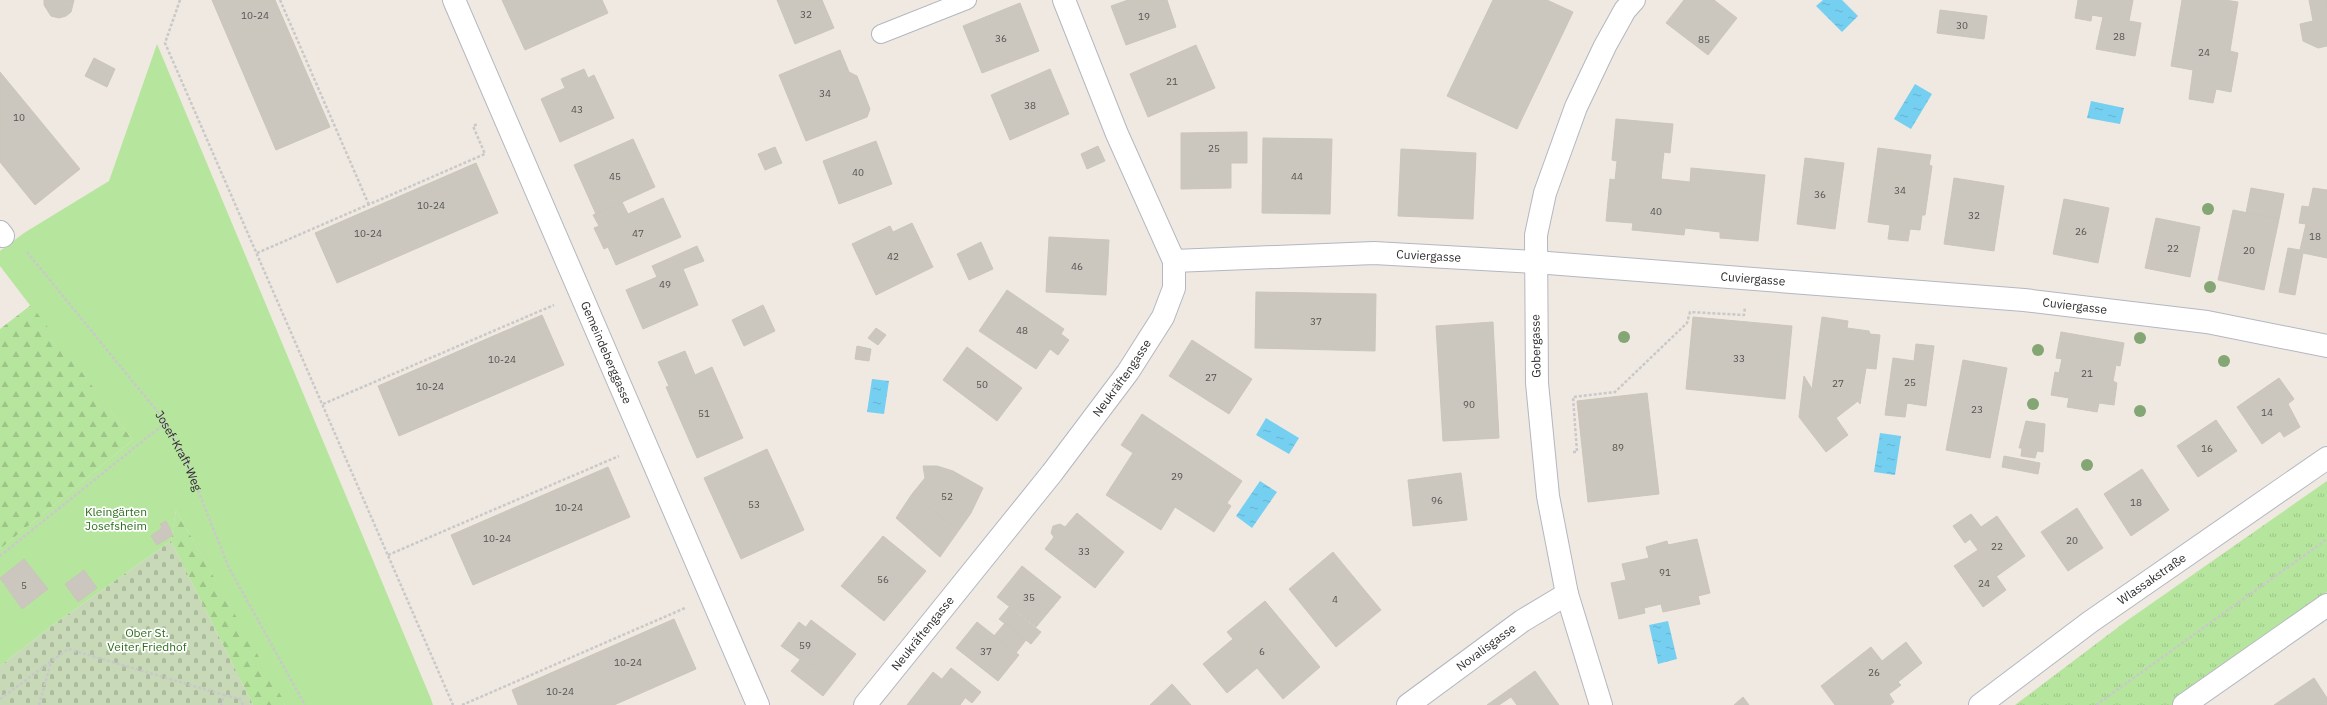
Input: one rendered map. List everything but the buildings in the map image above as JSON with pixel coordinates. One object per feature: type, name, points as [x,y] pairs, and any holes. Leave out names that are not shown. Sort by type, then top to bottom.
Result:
[{"type":"street","name":"Gemeindeberggasse","points":[[454,0],[758,705]]},
{"type":"street","name":"Neukräftengasse","points":[[865,705],[1043,485],[1128,372],[1163,316],[1174,288],[1174,261],[1117,134],[1064,0]]},
{"type":"street","name":"Gobergasse","points":[[1601,705],[1567,594],[1548,496],[1537,390],[1535,262],[1538,228],[1545,193],[1559,152],[1589,80],[1625,3]]},
{"type":"street","name":"Cuviergasse","points":[[1174,261],[1374,253],[1535,262],[2024,300],[2207,322],[2327,346]]},
{"type":"street","name":"Wlassakstraße","points":[[1980,705],[2090,622],[2327,458]]},
{"type":"street","name":"Novalisgasse","points":[[1408,705],[1522,621],[1567,594]]},
{"type":"street","points":[[2184,705],[2327,605]]},
{"type":"lane","points":[[881,34],[967,0]]},
{"type":"path","points":[[180,0],[165,43],[453,705]]},
{"type":"path","points":[[280,0],[369,204]]},
{"type":"path","points":[[257,253],[485,154],[473,126]]},
{"type":"path","name":"Josef-Kraft-Weg","points":[[2,234],[29,254],[165,423],[187,463],[229,568],[305,705]]},
{"type":"path","points":[[1566,453],[1577,452],[1573,397],[1615,392],[1687,323],[1690,312],[1744,315],[1745,303]]},
{"type":"path","points":[[323,404],[549,307]]},
{"type":"path","points":[[0,556],[165,423]]},
{"type":"path","points":[[388,555],[611,459]]},
{"type":"path","points":[[2096,705],[2327,540]]},
{"type":"path","points":[[462,705],[688,607]]},
{"type":"path","points":[[0,699],[68,649],[240,699],[243,705]]},
{"type":"path","points":[[38,705],[51,662]]},
{"type":"path","points":[[221,705],[224,695]]},
{"type":"green space","name":"Kleingärten Josefsheim","points":[[157,44],[433,705],[285,705],[176,510],[171,541],[53,625],[0,666],[0,549],[133,440],[0,266],[0,251],[24,233],[109,181]]},
{"type":"green space","points":[[31,305],[133,440],[0,549],[0,329]]},
{"type":"green space","points":[[2327,481],[2327,592],[2172,705],[2015,705],[2125,622]]},
{"type":"green space","points":[[176,510],[285,705],[253,705],[171,541]]},
{"type":"green space","name":"Ober St. Veiter Friedhof","points":[[171,541],[253,705],[0,705],[0,666],[53,625]]},
{"type":"water","points":[[1823,0],[1842,0],[1858,16],[1842,32],[1816,6]]},
{"type":"water","points":[[1915,84],[1932,94],[1911,129],[1894,119]]},
{"type":"water","points":[[2091,101],[2124,108],[2120,124],[2087,118]]},
{"type":"water","points":[[872,379],[889,381],[884,414],[867,412]]},
{"type":"water","points":[[1266,418],[1299,438],[1289,454],[1256,435]]},
{"type":"water","points":[[1880,433],[1901,436],[1895,475],[1874,472]]},
{"type":"water","points":[[1260,481],[1277,492],[1252,528],[1236,516]]},
{"type":"water","points":[[1668,621],[1677,659],[1658,664],[1649,625]]}]
